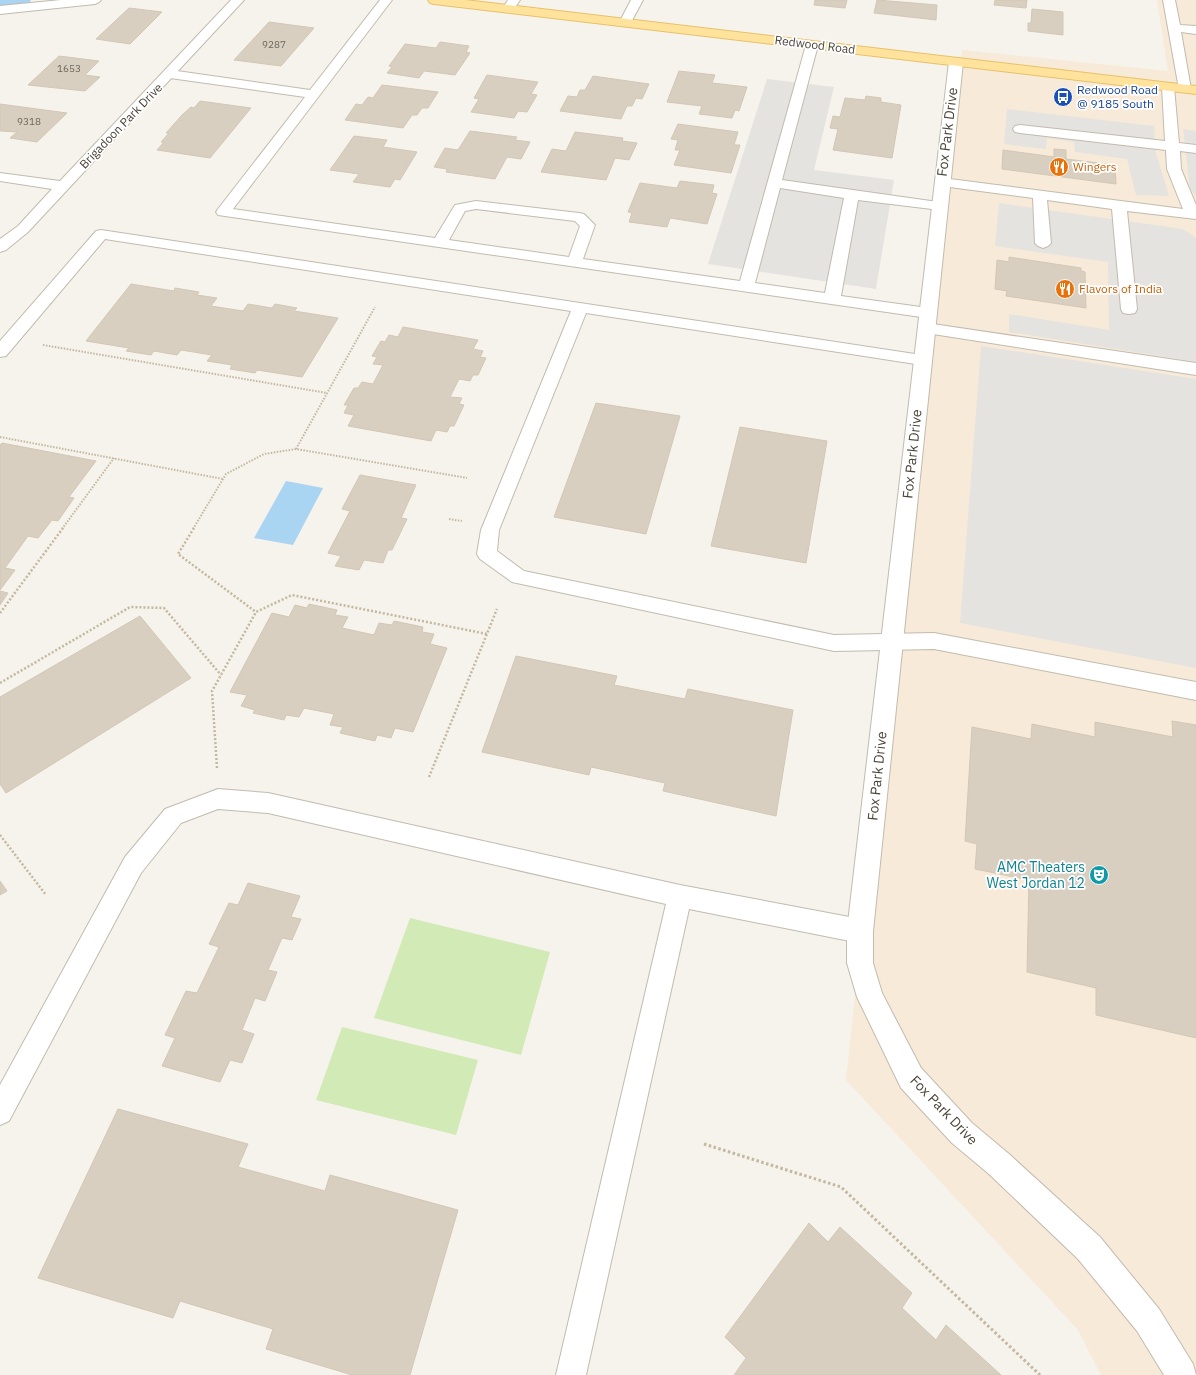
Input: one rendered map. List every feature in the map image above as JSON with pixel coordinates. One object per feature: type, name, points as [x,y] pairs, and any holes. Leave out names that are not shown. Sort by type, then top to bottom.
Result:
[{"type":"main road","name":"Redwood Road","points":[[434,0],[511,4],[625,23],[1190,90]]},
{"type":"street","name":"Brigadoon Park Drive","points":[[0,247],[23,229],[238,0]]},
{"type":"street","name":"Fox Park Drive","points":[[956,62],[860,931],[860,963],[870,997],[911,1078],[962,1133],[999,1164],[1089,1248],[1148,1320],[1182,1375]]},
{"type":"street","points":[[0,177],[63,186]]},
{"type":"lane","points":[[0,10],[95,0]]},
{"type":"lane","points":[[386,0],[223,212],[832,300],[927,321],[1196,369]]},
{"type":"lane","points":[[625,23],[637,0]]},
{"type":"lane","points":[[1169,0],[1174,28],[1190,90]]},
{"type":"lane","points":[[1174,28],[1196,30]]},
{"type":"lane","points":[[746,287],[812,45]]},
{"type":"lane","points":[[170,74],[314,94]]},
{"type":"lane","points":[[1168,87],[1174,169],[1194,216]]},
{"type":"lane","points":[[1020,129],[1196,149]]},
{"type":"lane","points":[[942,182],[1194,216]]},
{"type":"lane","points":[[774,183],[940,206]]},
{"type":"lane","points":[[832,300],[852,195]]},
{"type":"lane","points":[[1040,196],[1043,243]]},
{"type":"lane","points":[[440,243],[460,208],[476,205],[579,218],[588,225],[574,263]]},
{"type":"lane","points":[[1119,206],[1129,309]]},
{"type":"lane","points":[[0,352],[101,234],[922,360]]},
{"type":"lane","points":[[580,308],[490,530],[488,554],[519,577],[834,643],[934,641],[1196,691]]},
{"type":"lane","points":[[0,1112],[133,865],[173,816],[218,799],[268,803],[680,896],[860,931]]},
{"type":"lane","points":[[571,1375],[680,896]]},
{"type":"path","points":[[296,449],[375,307]]},
{"type":"path","points":[[53,346],[327,393]]},
{"type":"path","points":[[0,437],[223,479]]},
{"type":"path","points":[[256,612],[178,554],[226,474],[264,454],[296,449],[467,478]]},
{"type":"path","points":[[0,613],[114,458]]},
{"type":"path","points":[[216,736],[212,690],[256,612],[292,595],[486,634]]},
{"type":"path","points":[[0,683],[130,607],[164,608],[221,675]]},
{"type":"path","points":[[429,777],[497,609]]},
{"type":"path","points":[[0,835],[46,895]]},
{"type":"path","points":[[704,1144],[841,1188],[1040,1375]]},
{"type":"shaded area","points":[[1157,0],[1196,0],[1196,1375],[1101,1375],[1078,1330],[846,1080],[910,477],[962,50],[1168,71]]},
{"type":"shaded area","points":[[767,79],[834,87],[814,170],[894,180],[876,289],[708,264]]},
{"type":"shaded area","points":[[1007,109],[1154,126],[1156,153],[1169,196],[1136,195],[1127,159],[1075,152],[1074,142],[1047,138],[1046,149],[1004,144]]},
{"type":"shaded area","points":[[1183,129],[1196,131],[1196,196],[1190,189]]},
{"type":"shaded area","points":[[999,203],[1183,229],[1196,238],[1196,362],[1009,332],[1009,314],[1109,330],[1108,262],[995,246]]},
{"type":"shaded area","points":[[981,346],[1196,379],[1196,668],[960,623]]},
{"type":"green space","points":[[410,918],[550,952],[521,1055],[374,1018]]},
{"type":"green space","points":[[342,1027],[478,1060],[456,1135],[316,1100]]},
{"type":"water","points":[[286,481],[323,488],[293,545],[254,538]]},
{"type":"building","points":[[815,0],[847,0],[845,8],[814,5]]},
{"type":"building","points":[[877,0],[937,5],[936,20],[874,13]]},
{"type":"building","points":[[995,0],[1027,0],[1026,8],[994,5]]},
{"type":"building","points":[[129,8],[162,12],[130,44],[96,39]]},
{"type":"building","points":[[1032,9],[1063,12],[1063,35],[1028,31],[1028,23],[1031,23]]},
{"type":"building","points":[[269,22],[314,28],[281,66],[234,60]]},
{"type":"building","points":[[440,42],[469,46],[466,52],[470,53],[455,75],[424,71],[419,78],[387,73],[392,67],[389,66],[405,44],[436,48]]},
{"type":"building","points":[[59,56],[99,61],[85,75],[100,77],[85,91],[28,85]]},
{"type":"building","points":[[679,71],[715,75],[712,83],[747,87],[739,111],[735,110],[732,118],[699,114],[702,106],[667,102]]},
{"type":"building","points":[[487,75],[538,82],[531,94],[537,95],[527,112],[518,111],[514,118],[471,112],[479,99],[474,98]]},
{"type":"building","points":[[593,76],[649,84],[642,99],[636,98],[632,106],[627,106],[621,119],[560,111],[568,96],[577,97],[580,90],[585,90]]},
{"type":"building","points":[[382,85],[438,92],[428,108],[422,108],[417,115],[412,115],[403,128],[345,120],[356,104],[362,105],[368,97],[373,98]]},
{"type":"building","points":[[866,96],[881,98],[881,102],[901,105],[892,158],[833,150],[838,129],[830,128],[833,116],[840,117],[845,98],[865,100]]},
{"type":"building","points":[[200,101],[251,108],[210,158],[157,150],[164,142],[161,142],[169,133],[166,133],[182,115],[191,107],[194,108]]},
{"type":"building","points":[[0,104],[67,113],[37,142],[10,138],[17,132],[0,131]]},
{"type":"building","points":[[678,124],[738,132],[734,145],[740,145],[731,173],[674,165],[680,150],[675,150],[678,140],[671,139]]},
{"type":"building","points":[[470,131],[517,137],[515,140],[530,142],[521,159],[507,157],[495,179],[446,172],[447,169],[434,167],[445,148],[458,150]]},
{"type":"building","points":[[575,132],[623,138],[622,141],[637,143],[629,160],[615,158],[606,180],[541,172],[552,149],[566,151]]},
{"type":"building","points":[[354,136],[387,140],[383,147],[417,152],[400,180],[395,179],[390,187],[353,182],[359,174],[330,170]]},
{"type":"building","name":"Wingers","points":[[1054,149],[1066,150],[1066,159],[1115,165],[1116,184],[1002,169],[1003,150],[1054,157]]},
{"type":"building","points":[[680,181],[714,185],[712,193],[717,194],[707,224],[670,218],[667,227],[629,222],[632,213],[628,212],[640,183],[677,188]]},
{"type":"building","points":[[1009,257],[1081,268],[1081,271],[1085,272],[1086,308],[1006,296],[1007,291],[995,289],[997,260],[1009,262]]},
{"type":"building","points":[[131,284],[174,291],[175,288],[199,292],[197,295],[217,298],[211,306],[243,311],[248,304],[272,308],[275,304],[297,308],[294,311],[338,318],[302,377],[257,370],[255,373],[230,369],[232,365],[207,361],[212,355],[181,350],[177,355],[154,351],[151,355],[126,351],[129,348],[86,341]]},
{"type":"building","points":[[403,327],[478,340],[473,349],[483,351],[480,357],[486,358],[478,375],[473,375],[470,381],[459,379],[450,397],[462,398],[459,404],[464,405],[454,426],[450,426],[447,432],[436,430],[431,441],[348,426],[354,415],[344,413],[348,405],[344,405],[354,388],[358,388],[362,382],[373,384],[383,365],[373,364],[377,357],[372,356],[381,341],[385,342],[389,335],[398,337]]},
{"type":"building","points":[[596,403],[680,416],[646,534],[554,517]]},
{"type":"building","points":[[740,427],[827,441],[806,563],[711,546]]},
{"type":"building","points":[[2,443],[96,461],[69,497],[74,498],[58,521],[52,520],[38,538],[28,536],[5,568],[15,570],[0,590],[0,445]]},
{"type":"building","points":[[360,475],[416,485],[401,518],[407,519],[392,550],[388,550],[383,563],[364,560],[359,570],[335,566],[341,556],[328,553],[350,511],[342,509]]},
{"type":"building","points":[[0,591],[8,593],[0,605]]},
{"type":"building","points":[[309,604],[337,610],[335,615],[348,617],[342,628],[374,635],[379,623],[392,625],[394,621],[423,627],[422,632],[434,634],[430,644],[447,648],[413,732],[395,728],[391,738],[377,735],[375,741],[340,733],[343,727],[330,725],[334,714],[304,708],[299,717],[286,715],[284,720],[253,713],[255,710],[241,706],[247,695],[230,692],[272,613],[289,617],[295,605],[307,608]]},
{"type":"building","points":[[140,616],[191,678],[6,793],[0,784],[0,697]]},
{"type":"building","points":[[516,656],[617,676],[614,685],[685,699],[688,689],[793,710],[776,816],[663,791],[665,783],[591,767],[589,775],[482,752]]},
{"type":"building","name":"AMC Theaters West Jordan 12","points":[[1172,721],[1196,725],[1196,1038],[1096,1015],[1096,988],[1027,972],[1029,880],[975,869],[977,844],[965,841],[972,727],[1031,739],[1032,724],[1095,737],[1095,722],[1173,737]]},
{"type":"building","points":[[0,881],[7,891],[0,895]]},
{"type":"building","points":[[248,883],[300,896],[291,917],[301,919],[292,940],[282,938],[268,970],[277,972],[265,1001],[255,998],[242,1030],[254,1034],[242,1063],[230,1060],[220,1082],[162,1066],[175,1038],[165,1035],[186,991],[197,993],[219,947],[209,944],[229,903],[238,905]]},
{"type":"building","points":[[118,1109],[248,1144],[238,1167],[325,1191],[330,1175],[458,1210],[410,1375],[352,1375],[266,1349],[273,1329],[180,1301],[173,1318],[38,1278]]},
{"type":"building","points":[[809,1223],[828,1242],[840,1227],[912,1293],[902,1308],[936,1340],[946,1325],[1001,1375],[734,1375],[746,1358],[725,1337]]},
{"type":"waterway","points":[[0,3],[20,0]]},
{"type":"place","name":"Redwood Road @ 9185 South","points":[[1063,97]]},
{"type":"place","name":"Wingers","points":[[1059,167]]},
{"type":"place","name":"Flavors of India","points":[[1065,289]]},
{"type":"place","name":"AMC Theaters West Jordan 12","points":[[1099,875]]}]
